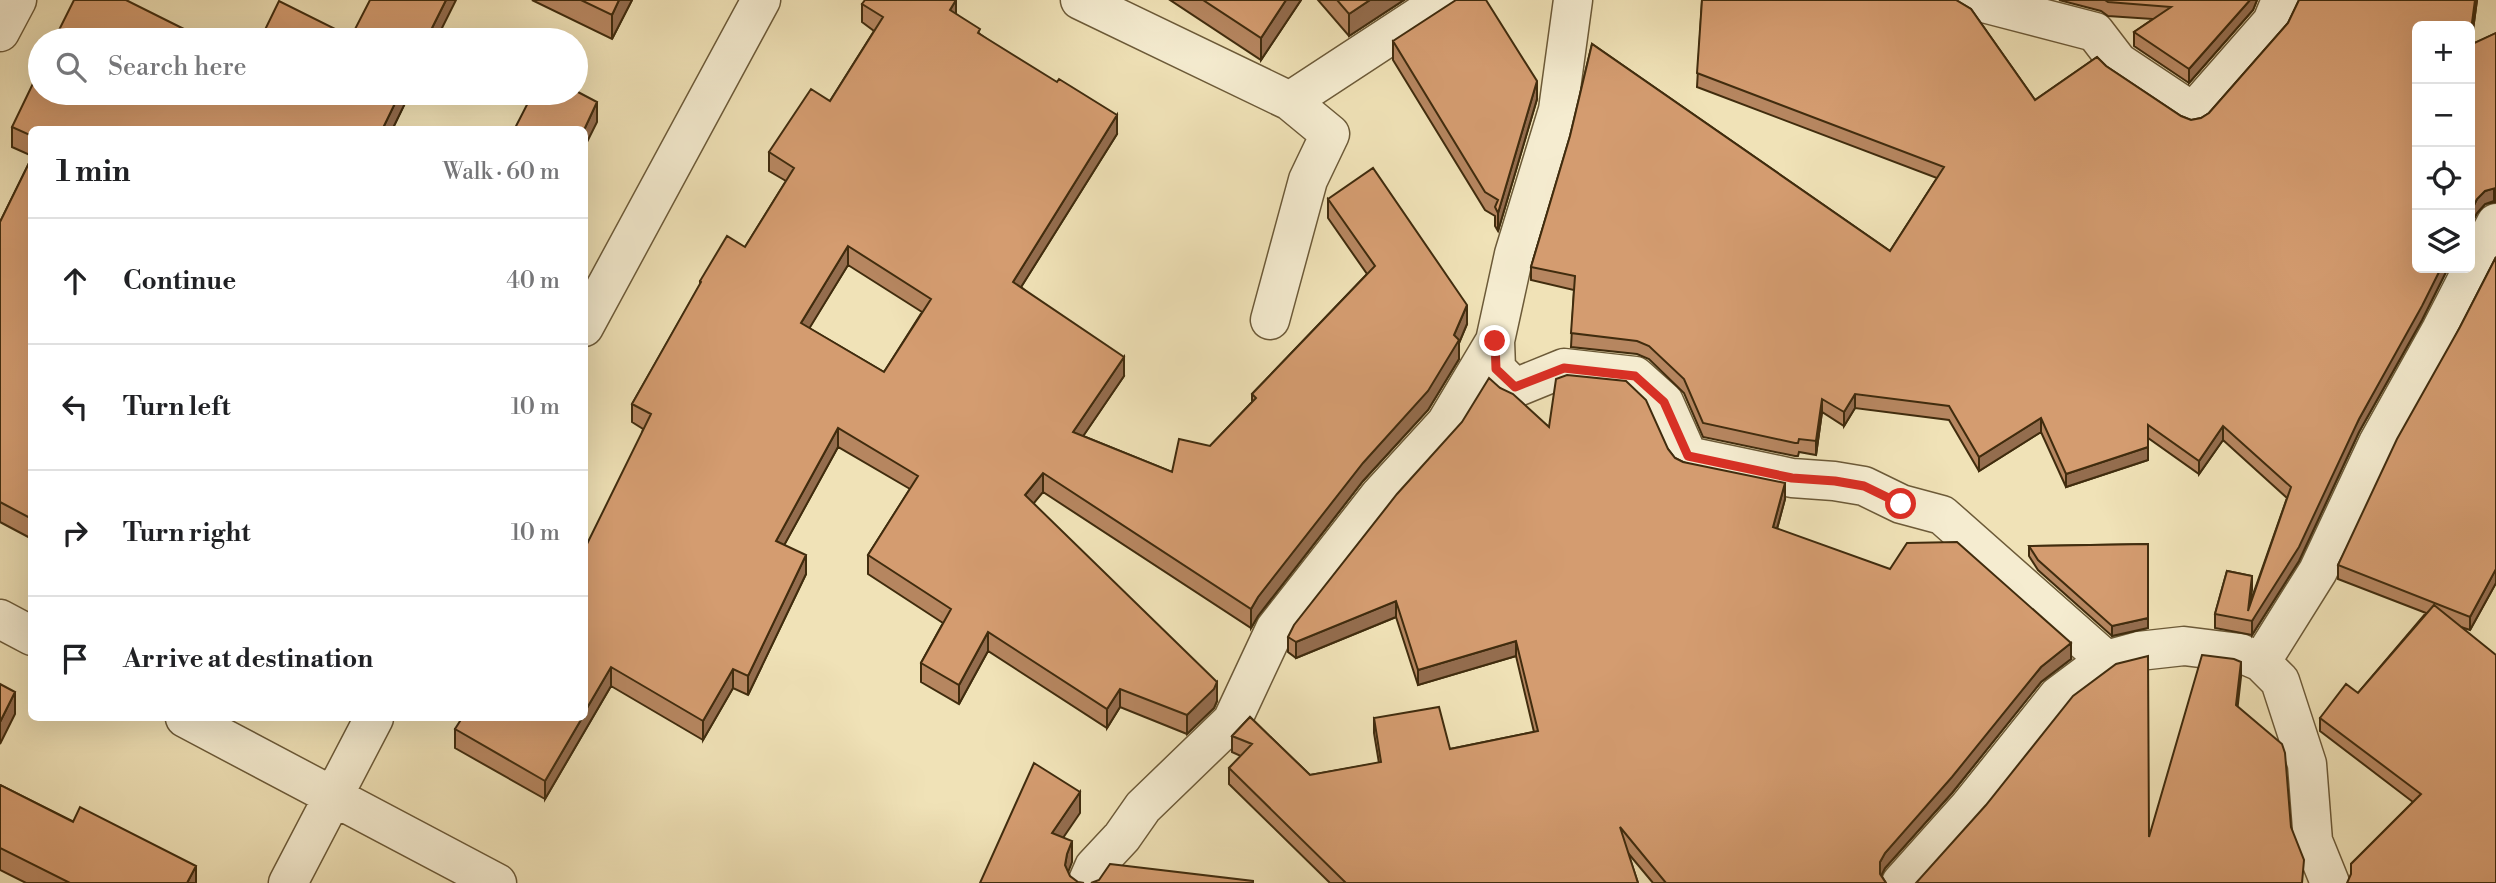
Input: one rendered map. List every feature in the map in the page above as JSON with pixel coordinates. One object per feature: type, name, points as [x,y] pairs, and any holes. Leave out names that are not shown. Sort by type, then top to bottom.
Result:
[{"type":"street","points":[[0,32],[17,0]]},
{"type":"street","points":[[588,320],[761,0]]},
{"type":"street","points":[[1080,0],[1290,101],[1330,134],[1308,180],[1270,320]]},
{"type":"street","points":[[1290,101],[1444,0]]},
{"type":"street","points":[[1573,0],[1558,110],[1514,254],[1495,341],[1496,369],[1515,387],[1564,368],[1635,376],[1664,402],[1688,456],[1792,478],[1864,486],[1901,504],[1942,515],[2106,660]]},
{"type":"street","points":[[1972,0],[2095,32],[2118,62],[2193,111],[2272,22],[2281,0]]},
{"type":"street","points":[[2261,662],[2318,571],[2378,443],[2441,331],[2496,223]]},
{"type":"street","points":[[1087,883],[1094,867],[1122,837],[1143,807],[1232,721],[1275,629],[1380,495],[1446,423],[1495,341]]},
{"type":"street","points":[[0,619],[28,634]]},
{"type":"street","points":[[1901,883],[1969,807],[2058,696],[2106,660],[2139,651],[2184,646],[2240,653],[2261,662],[2280,681],[2308,764],[2313,841],[2329,883]]},
{"type":"street","points":[[191,721],[497,883]]},
{"type":"street","points":[[288,883],[372,721]]},
{"type":"building","points":[[74,0],[126,0],[182,28],[60,28]]},
{"type":"building","points":[[370,0],[446,0],[432,28],[356,28]]},
{"type":"building","points":[[581,0],[619,0],[612,15]]},
{"type":"building","points":[[865,0],[956,0],[950,10],[980,29],[978,33],[1117,115],[1013,282],[1124,357],[1073,432],[1172,472],[1179,439],[1210,446],[1256,398],[1252,394],[1375,266],[1328,199],[1373,168],[1467,305],[1454,335],[1459,340],[1428,391],[1363,463],[1251,609],[1043,473],[1025,495],[1217,682],[1214,689],[1187,715],[1120,689],[1107,709],[988,632],[959,685],[921,663],[951,609],[868,555],[918,476],[838,428],[776,541],[806,555],[748,676],[733,669],[703,721],[611,667],[588,706],[588,542],[651,414],[632,404],[727,236],[745,247],[794,168],[769,152],[811,89],[830,101],[883,17],[862,4]],"holes":[[[848,246],[931,299],[884,372],[801,323]]]},
{"type":"building","points":[[1203,0],[1286,0],[1261,38]]},
{"type":"building","points":[[1337,0],[1370,0],[1349,14]]},
{"type":"building","points":[[1456,0],[1486,0],[1537,81],[1498,213],[1495,207],[1498,200],[1485,192],[1393,41]]},
{"type":"building","points":[[1702,0],[1956,0],[1971,9],[2035,100],[2097,57],[2106,66],[2191,120],[2209,113],[2288,23],[2299,0],[2475,0],[2472,21],[2412,21],[2412,273],[2438,273],[2359,419],[2299,547],[2252,621],[2215,614],[2227,571],[2252,576],[2248,611],[2291,487],[2223,426],[2199,461],[2148,425],[2148,447],[2066,474],[2041,418],[1979,457],[1949,406],[1855,394],[1844,412],[1822,399],[1816,441],[1799,439],[1798,443],[1795,443],[1703,423],[1684,379],[1649,346],[1637,341],[1571,333],[1575,276],[1531,267],[1570,136],[1592,44],[1890,251],[1944,167],[1697,73]]},
{"type":"building","points":[[2105,0],[2250,0],[2189,69],[2134,32],[2171,7]]},
{"type":"building","points":[[279,1],[333,28],[266,28]]},
{"type":"building","points":[[2496,33],[2496,188],[2485,191],[2475,203],[2475,84],[2475,43]]},
{"type":"building","points":[[28,94],[28,105],[394,105],[384,126],[28,126],[28,134],[12,127]]},
{"type":"building","points":[[588,97],[597,102],[586,126],[516,126],[527,105],[588,105]]},
{"type":"building","points":[[28,165],[28,517],[0,502],[0,222]]},
{"type":"building","points":[[2496,257],[2496,569],[2470,617],[2338,565],[2397,439]]},
{"type":"building","points":[[1567,375],[1626,381],[1646,400],[1668,449],[1675,458],[1683,462],[1785,483],[1773,527],[1890,569],[1907,543],[1957,542],[2071,643],[2041,667],[1952,777],[1885,853],[1880,862],[1880,874],[1886,883],[1666,883],[1620,827],[1638,883],[1346,883],[1229,768],[1252,744],[1232,736],[1250,717],[1310,775],[1381,762],[1374,718],[1439,707],[1450,749],[1538,731],[1516,641],[1418,670],[1396,601],[1296,642],[1288,637],[1294,625],[1397,494],[1462,422],[1489,378],[1500,388],[1513,394],[1549,427],[1556,379]]},
{"type":"building","points":[[2148,544],[2148,618],[2112,626],[2038,560],[2029,546]]},
{"type":"building","points":[[2434,605],[2496,655],[2496,883],[2347,883],[2351,864],[2421,794],[2320,718],[2346,684],[2358,693]]},
{"type":"building","points":[[2202,655],[2241,662],[2236,705],[2282,744],[2291,827],[2304,860],[2302,883],[1916,883],[1986,805],[2073,696],[2116,664],[2148,656],[2149,837]]},
{"type":"building","points":[[0,684],[15,692],[0,722]]},
{"type":"building","points":[[460,721],[580,721],[545,781],[455,729]]},
{"type":"building","points":[[1034,763],[1080,792],[1052,833],[1072,841],[1065,865],[1070,876],[1084,883],[980,883]]},
{"type":"building","points":[[0,785],[73,822],[80,807],[196,866],[187,883],[70,883],[0,848]]},
{"type":"building","points":[[1110,864],[1253,883],[1091,883],[1099,880]]},
{"type":"route","points":[[1495,341],[1496,369],[1515,387],[1564,368],[1635,376],[1664,402],[1688,456],[1792,478],[1864,486],[1901,504]]}]
